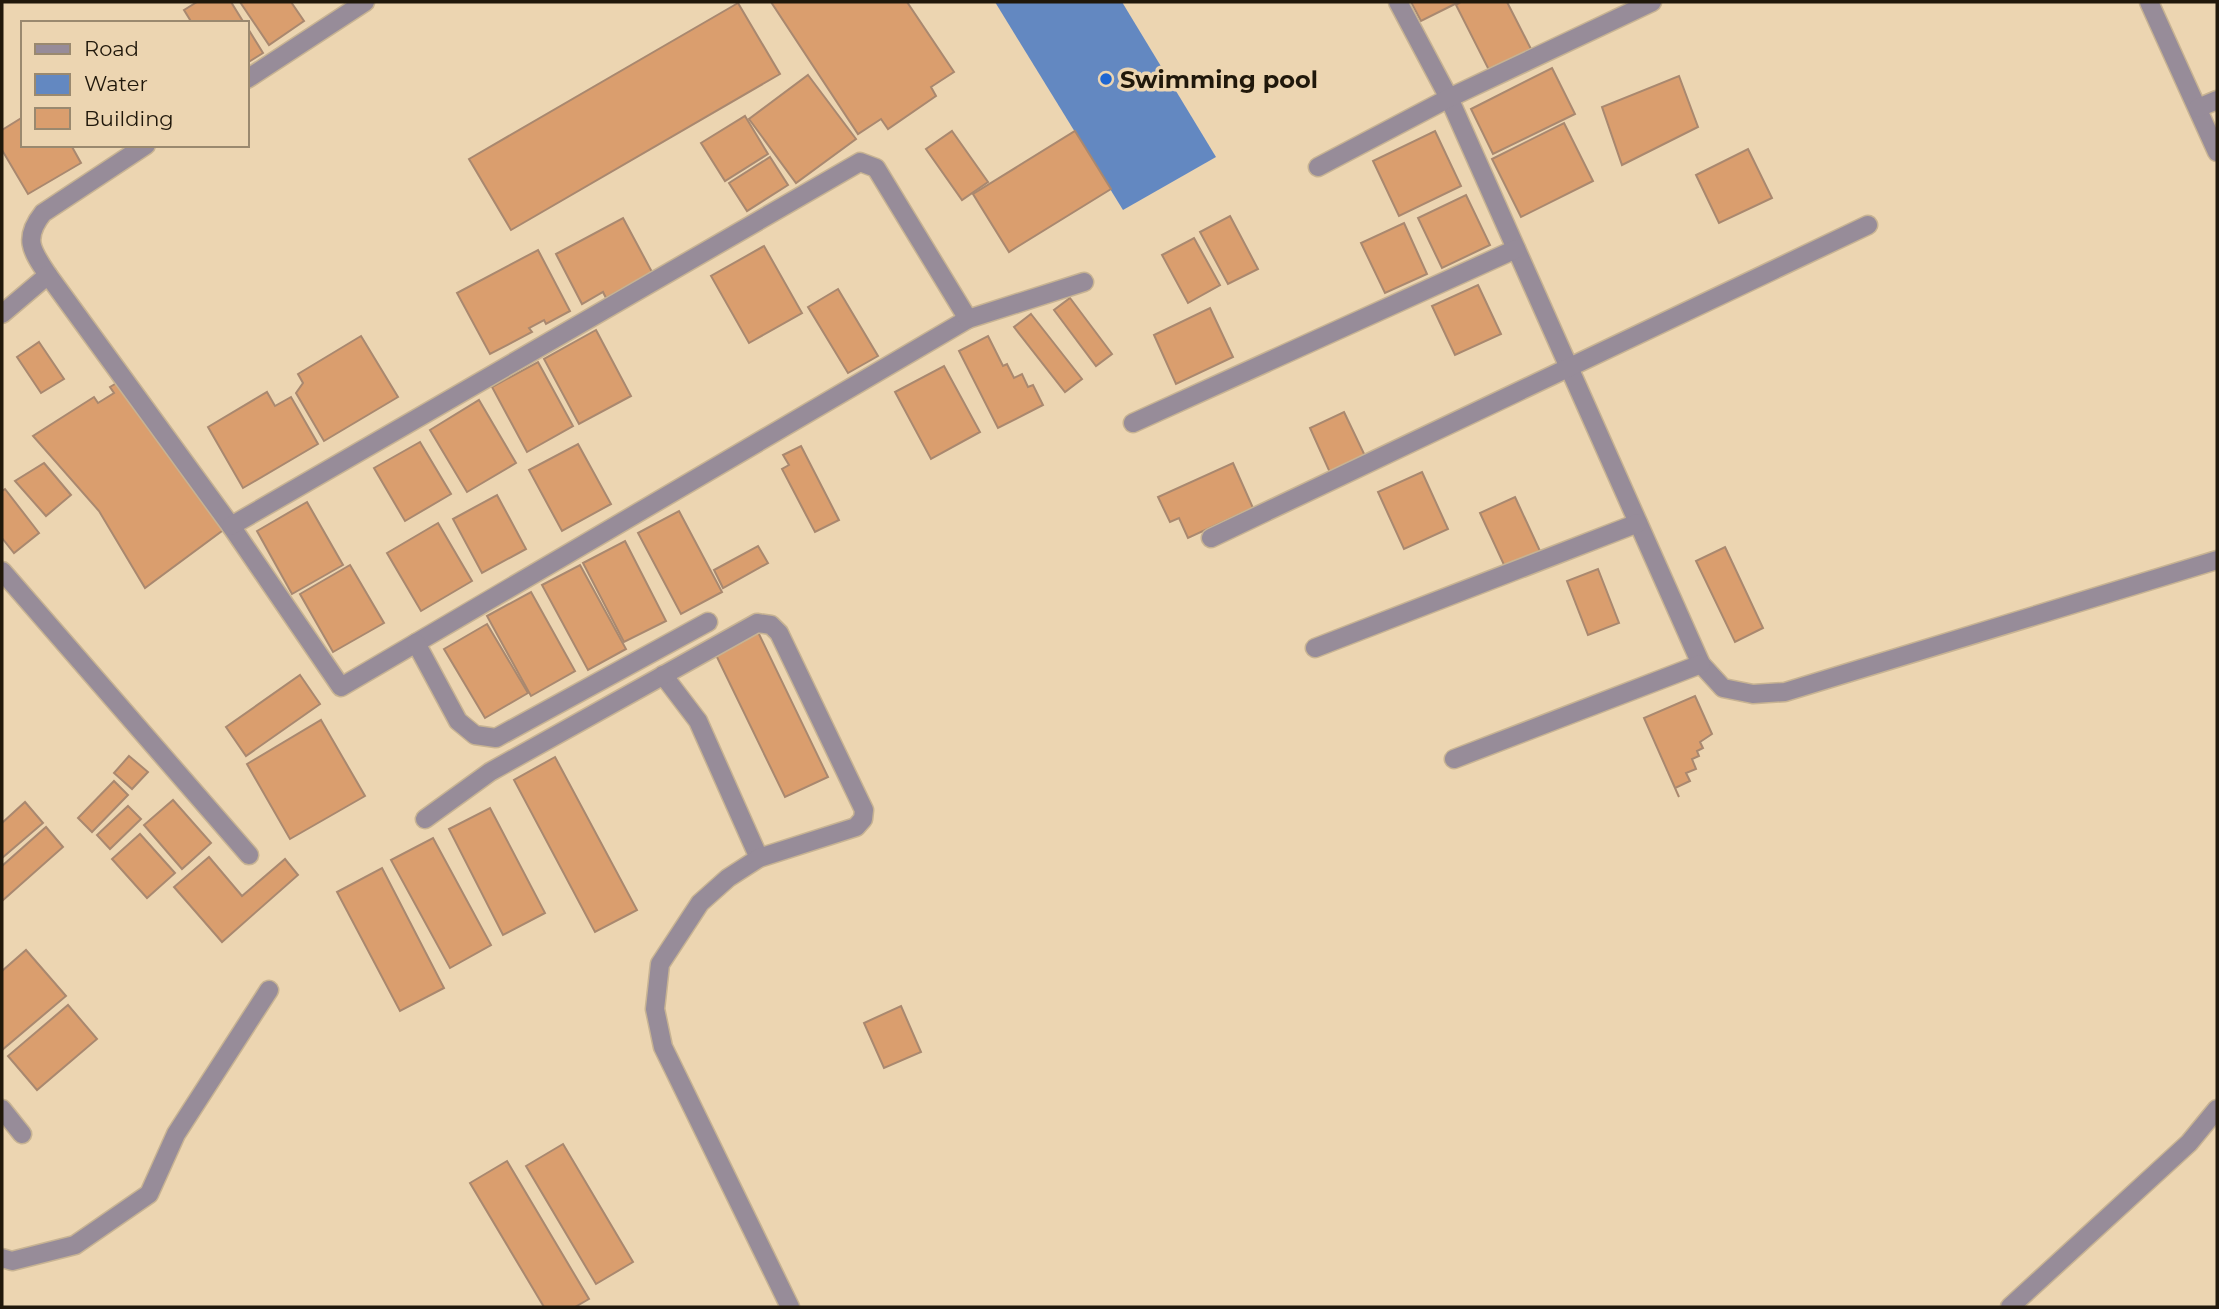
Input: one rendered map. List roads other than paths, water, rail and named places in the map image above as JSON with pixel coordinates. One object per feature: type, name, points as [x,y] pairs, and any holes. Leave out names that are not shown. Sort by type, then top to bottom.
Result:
[{"type":"street","points":[[248,78],[365,2]]},
{"type":"street","points":[[1398,2],[1449,98],[1701,664],[1723,688],[1753,694],[1785,692],[2217,559]]},
{"type":"street","points":[[1318,167],[1449,98],[1652,2]]},
{"type":"street","points":[[2149,2],[2217,152]]},
{"type":"street","points":[[2198,108],[2217,100]]},
{"type":"street","points":[[143,147],[43,213],[31,228],[31,243],[48,275],[231,526],[341,687],[968,319],[1084,282]]},
{"type":"street","points":[[231,526],[860,162],[876,168],[968,319]]},
{"type":"street","points":[[1211,538],[1868,225]]},
{"type":"street","points":[[1133,424],[1516,249]]},
{"type":"street","points":[[2,314],[48,275]]},
{"type":"street","points":[[1315,648],[1638,523]]},
{"type":"street","points":[[2,571],[249,855]]},
{"type":"street","points":[[416,643],[458,722],[475,735],[496,738],[708,622]]},
{"type":"street","points":[[425,819],[489,772],[757,623],[771,625],[779,633],[864,810],[863,819],[856,827],[759,858],[728,878],[700,903],[660,964],[655,1009],[663,1047],[790,1307]]},
{"type":"street","points":[[1454,759],[1701,664]]},
{"type":"street","points":[[663,675],[698,721],[759,858]]},
{"type":"street","points":[[2,1258],[12,1261],[75,1245],[149,1194],[176,1133],[269,990]]},
{"type":"street","points":[[2,1108],[22,1134]]},
{"type":"street","points":[[2010,1307],[2189,1143],[2217,1109]]},
{"type":"water","name":"Swimming pool","points":[[995,2],[1122,2],[1216,157],[1123,210]]},
{"type":"place","name":"Swimming pool","points":[[1106,79]]}]
